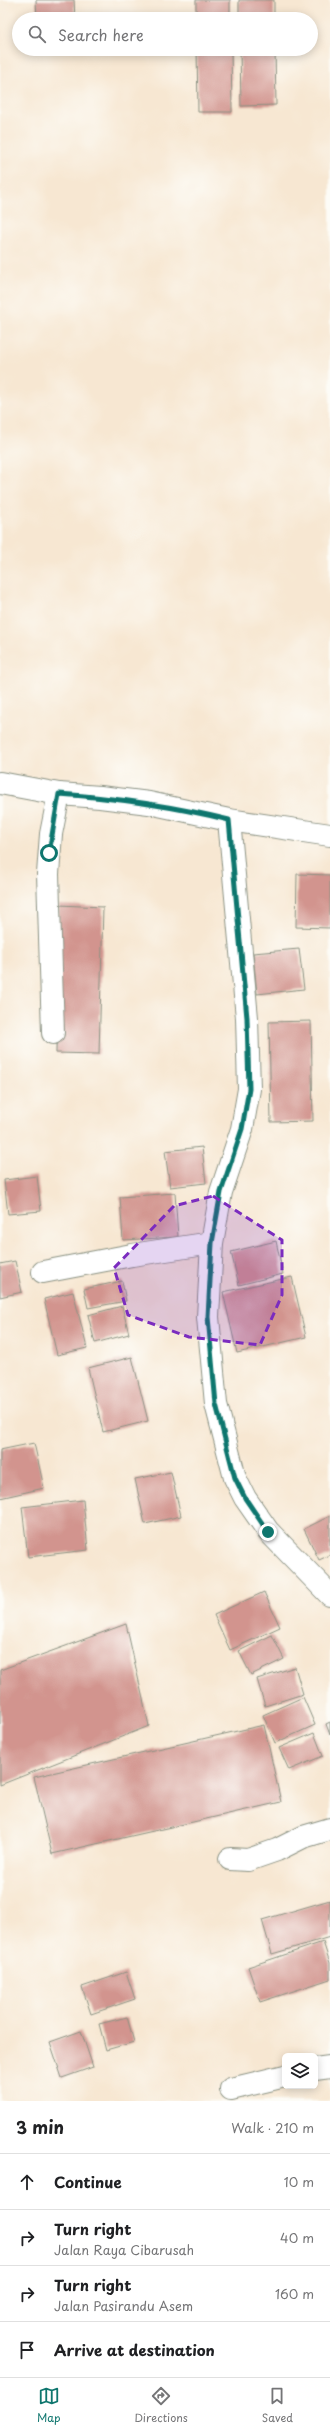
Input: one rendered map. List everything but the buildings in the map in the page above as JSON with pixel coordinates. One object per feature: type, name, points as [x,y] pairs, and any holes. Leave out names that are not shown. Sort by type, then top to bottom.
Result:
[{"type":"street","points":[[0,783],[59,794],[100,797],[149,804],[229,820],[330,835]]},
{"type":"street","points":[[54,1033],[48,874],[52,834],[59,794]]},
{"type":"street","points":[[229,820],[247,1018],[249,1089],[242,1129],[221,1192],[212,1243],[208,1317],[216,1404],[235,1478],[257,1517],[330,1595]]},
{"type":"street","points":[[43,1272],[132,1255],[212,1243]]},
{"type":"street","points":[[230,1859],[248,1860],[277,1850],[303,1837],[330,1829]]},
{"type":"street","points":[[318,2069],[330,2067]]},
{"type":"street","points":[[231,2089],[282,2077]]},
{"type":"highlighted area","points":[[213,1196],[282,1240],[282,1295],[260,1345],[189,1337],[128,1315],[114,1268],[174,1206]]},
{"type":"route","points":[[49,853],[59,794],[100,797],[189,810],[229,820],[247,1018],[249,1089],[242,1129],[233,1160],[221,1192],[212,1243],[208,1288],[208,1317],[216,1404],[235,1478],[245,1498],[268,1532]]}]
